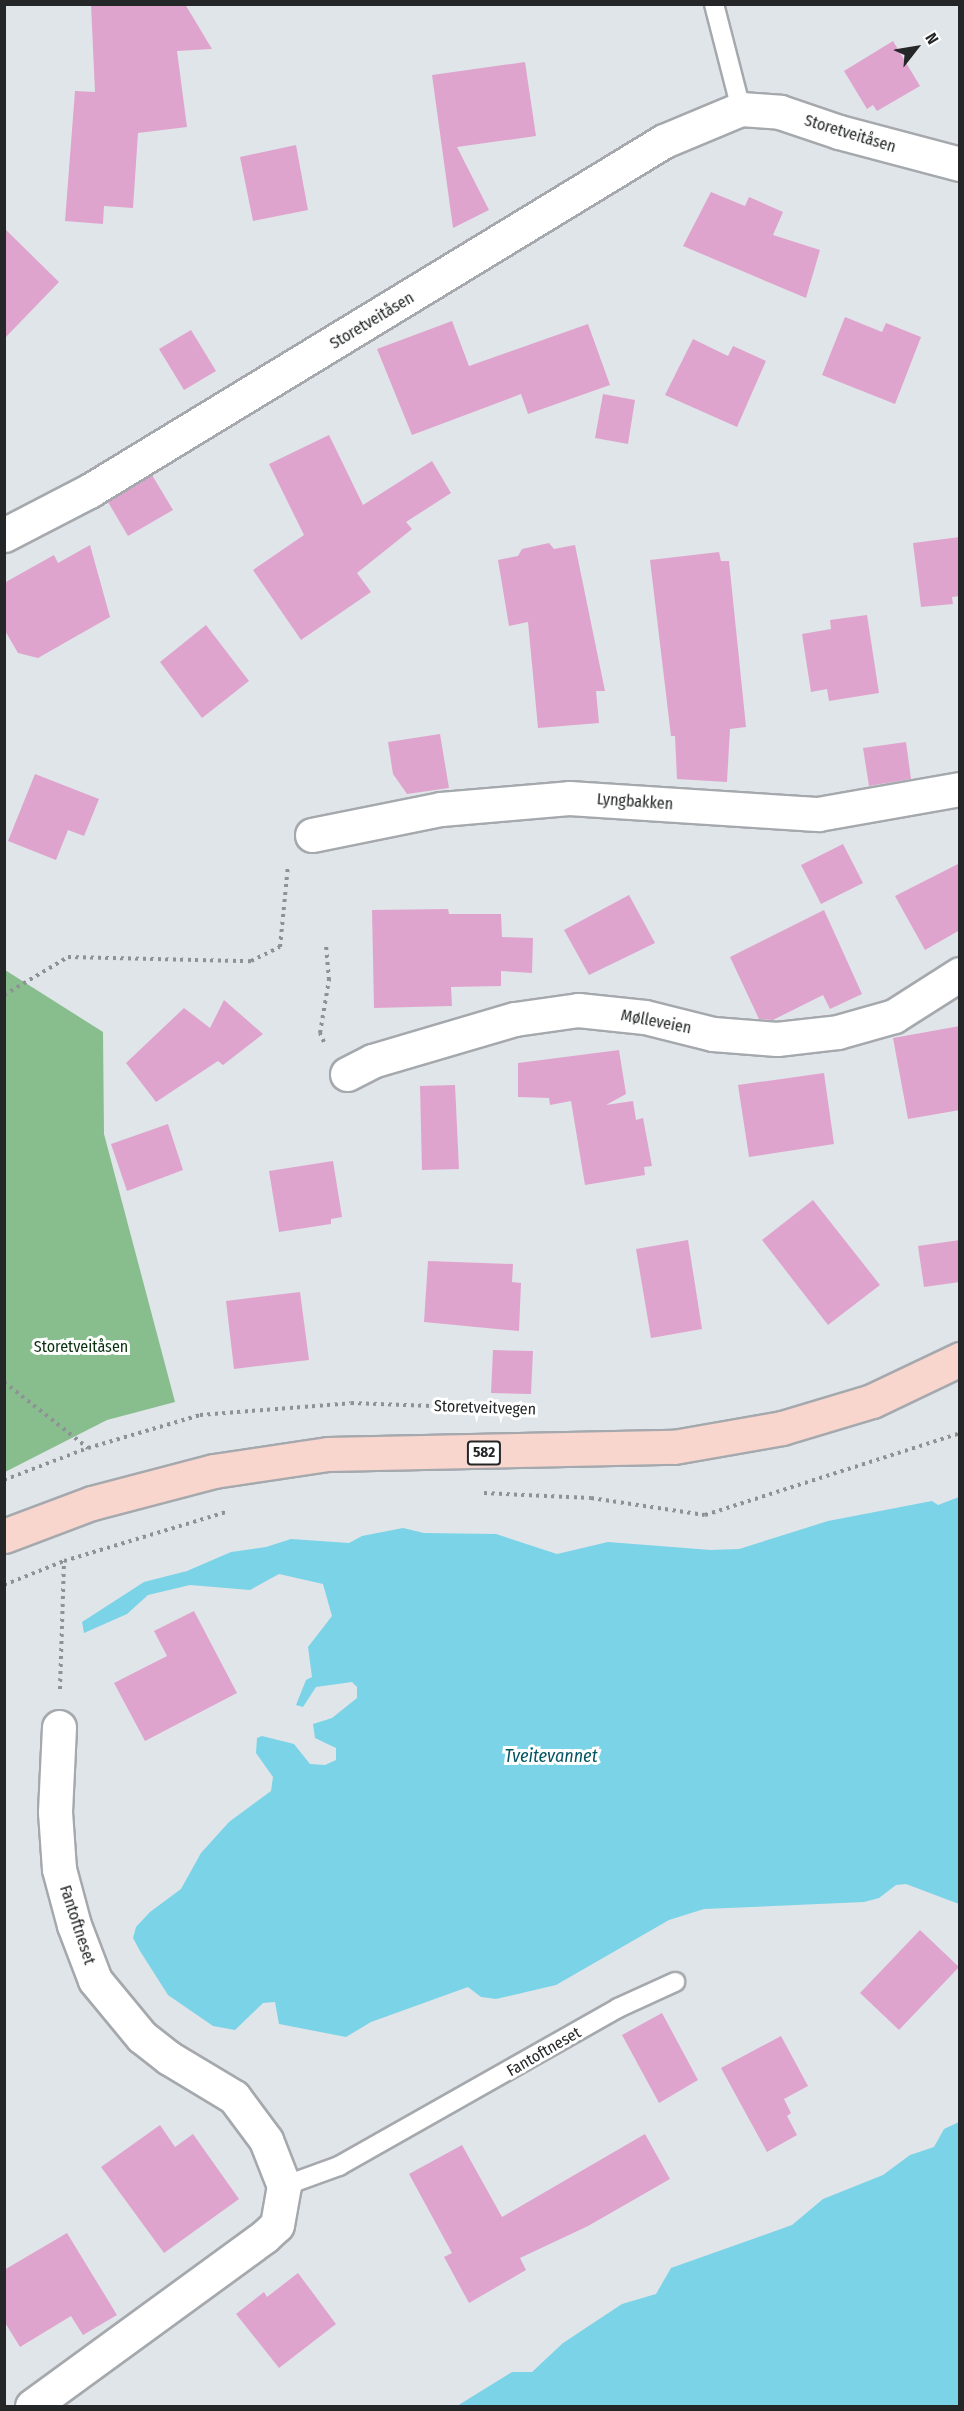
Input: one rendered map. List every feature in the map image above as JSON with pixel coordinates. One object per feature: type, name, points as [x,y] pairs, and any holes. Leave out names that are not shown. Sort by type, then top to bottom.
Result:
[{"type":"main road","name":"582","points":[[4,1536],[92,1503],[214,1471],[328,1454],[674,1448],[782,1428],[872,1401],[960,1359]]},
{"type":"street","name":"Storetveitåsen","points":[[4,535],[100,485],[664,141],[741,109],[780,112],[839,132],[960,164]]},
{"type":"street","name":"Lyngbakken","points":[[312,835],[441,809],[569,798],[818,814],[960,789]]},
{"type":"street","name":"Mølleveien","points":[[338,1064],[372,1062],[515,1019],[578,1010],[645,1017],[713,1034],[777,1039],[838,1032],[894,1016],[960,974]]},
{"type":"street","name":"Fantoftneset","points":[[59,1728],[55,1812],[59,1869],[74,1925],[95,1980],[142,2037],[169,2058],[234,2097],[266,2140],[284,2186]]},
{"type":"street","points":[[32,2406],[265,2236],[277,2225],[284,2186]]},
{"type":"lane","points":[[714,4],[741,109]]},
{"type":"lane","name":"Fantoftneset","points":[[284,2186],[339,2166],[618,2008],[675,1982]]},
{"type":"path","points":[[4,995],[68,957],[250,961],[280,947],[289,862],[312,835]]},
{"type":"path","points":[[326,943],[329,980],[320,1033],[338,1064]]},
{"type":"path","points":[[4,1383],[88,1448]]},
{"type":"path","name":"Storetveitvegen","points":[[4,1480],[88,1448],[200,1415],[351,1403],[499,1409]]},
{"type":"path","points":[[476,1493],[591,1498],[705,1515],[960,1433]]},
{"type":"path","points":[[4,1585],[64,1561],[236,1511]]},
{"type":"path","points":[[59,1728],[64,1561]]},
{"type":"green space","name":"Storetveitåsen","points":[[5,970],[103,1032],[104,1134],[175,1402],[107,1420],[5,1472]]},
{"type":"water","name":"Tveitevannet","points":[[959,1497],[959,1904],[906,1884],[896,1885],[879,1898],[864,1902],[704,1909],[669,1920],[556,1985],[496,1999],[481,1997],[468,1987],[371,2022],[346,2037],[279,2024],[275,2002],[263,2003],[235,2030],[213,2026],[168,1995],[140,1951],[133,1938],[136,1927],[150,1912],[181,1889],[201,1853],[229,1822],[271,1791],[273,1777],[256,1753],[257,1738],[262,1736],[294,1744],[310,1764],[325,1765],[336,1760],[336,1748],[315,1738],[313,1724],[332,1718],[357,1698],[357,1687],[352,1682],[316,1687],[303,1707],[296,1705],[306,1680],[312,1677],[308,1647],[332,1616],[323,1584],[279,1574],[250,1590],[190,1585],[148,1595],[127,1614],[84,1633],[82,1622],[144,1582],[187,1571],[231,1552],[266,1547],[291,1539],[349,1543],[362,1536],[403,1528],[424,1533],[496,1534],[557,1554],[608,1542],[711,1550],[739,1549],[828,1521],[932,1501],[938,1505]]},
{"type":"water","points":[[959,2122],[959,2406],[457,2406],[512,2372],[532,2372],[563,2343],[622,2304],[656,2294],[671,2268],[792,2225],[823,2199],[883,2175],[910,2155],[934,2147],[944,2129]]},
{"type":"building","points":[[91,4],[185,4],[212,49],[177,51],[187,127],[138,133],[133,208],[104,206],[103,224],[65,221],[75,91],[95,92]]},
{"type":"building","points":[[893,41],[920,86],[877,111],[873,105],[867,109],[844,71]]},
{"type":"building","points":[[525,62],[536,136],[457,147],[489,210],[453,228],[432,75]]},
{"type":"building","points":[[296,145],[308,210],[253,221],[240,157]]},
{"type":"building","points":[[711,192],[745,206],[749,197],[783,212],[773,235],[820,250],[806,298],[683,246]]},
{"type":"building","points":[[4,228],[59,282],[4,339]]},
{"type":"building","points":[[845,317],[882,332],[886,323],[921,337],[895,404],[822,375]]},
{"type":"building","points":[[452,321],[469,366],[588,324],[610,385],[528,414],[521,394],[412,435],[377,349]]},
{"type":"building","points":[[191,330],[216,371],[184,390],[159,349]]},
{"type":"building","points":[[693,339],[728,356],[733,346],[766,361],[737,427],[665,395]]},
{"type":"building","points":[[603,394],[635,400],[628,444],[595,438]]},
{"type":"building","points":[[329,435],[363,505],[432,461],[451,493],[406,522],[412,529],[357,573],[371,592],[301,640],[253,570],[304,535],[269,464]]},
{"type":"building","points":[[152,475],[173,510],[128,536],[108,502]]},
{"type":"building","points":[[960,537],[960,596],[952,597],[953,604],[921,607],[913,543]]},
{"type":"building","points":[[549,543],[554,549],[575,545],[605,691],[596,691],[599,723],[538,728],[528,622],[509,626],[498,560],[518,556],[522,549]]},
{"type":"building","points":[[90,545],[110,617],[38,658],[18,653],[4,629],[4,583],[54,555],[58,563]]},
{"type":"building","points":[[719,552],[721,561],[729,561],[746,727],[730,729],[727,782],[677,779],[675,736],[671,736],[650,560]]},
{"type":"building","points":[[867,615],[879,693],[829,701],[827,689],[811,692],[802,634],[831,629],[830,620]]},
{"type":"building","points":[[206,625],[249,681],[202,718],[160,662]]},
{"type":"building","points":[[440,734],[449,788],[407,794],[393,774],[388,742]]},
{"type":"building","points":[[906,742],[911,779],[869,786],[863,748]]},
{"type":"building","points":[[35,774],[99,799],[84,836],[68,830],[56,860],[8,841]]},
{"type":"building","points":[[843,844],[863,883],[821,904],[801,865]]},
{"type":"building","points":[[960,863],[960,930],[925,950],[895,896]]},
{"type":"building","points":[[629,895],[655,943],[589,975],[564,930]]},
{"type":"building","points":[[448,909],[449,914],[501,914],[502,937],[533,938],[532,973],[501,971],[501,986],[451,987],[452,1006],[374,1008],[372,910]]},
{"type":"building","points":[[824,910],[862,994],[830,1009],[823,995],[773,1020],[759,1019],[730,957]]},
{"type":"building","points":[[224,1000],[263,1034],[223,1065],[218,1061],[156,1102],[126,1063],[184,1008],[210,1028]]},
{"type":"building","points":[[960,1026],[960,1110],[908,1119],[893,1038]]},
{"type":"building","points":[[619,1050],[626,1094],[606,1105],[633,1101],[636,1120],[643,1118],[652,1166],[644,1167],[645,1175],[585,1185],[571,1101],[550,1105],[549,1098],[518,1097],[518,1063]]},
{"type":"building","points":[[824,1073],[834,1144],[749,1157],[738,1085]]},
{"type":"building","points":[[455,1085],[459,1169],[422,1170],[420,1086]]},
{"type":"building","points":[[168,1124],[183,1170],[127,1191],[111,1144]]},
{"type":"building","points":[[333,1161],[342,1217],[331,1219],[331,1224],[279,1232],[269,1171]]},
{"type":"building","points":[[813,1200],[880,1285],[828,1325],[762,1240]]},
{"type":"building","points":[[688,1240],[702,1329],[651,1338],[636,1249]]},
{"type":"building","points":[[960,1240],[960,1282],[924,1287],[918,1246]]},
{"type":"building","points":[[428,1261],[513,1264],[512,1282],[521,1283],[519,1331],[424,1322]]},
{"type":"building","points":[[300,1292],[309,1360],[234,1369],[226,1301]]},
{"type":"building","points":[[493,1350],[533,1351],[531,1394],[491,1393]]},
{"type":"building","points":[[194,1611],[237,1693],[145,1741],[114,1683],[167,1656],[154,1631]]},
{"type":"building","points":[[920,1930],[959,1967],[899,2030],[860,1993]]},
{"type":"building","points":[[662,2013],[698,2080],[659,2103],[622,2035]]},
{"type":"building","points":[[781,2036],[808,2086],[784,2099],[791,2113],[787,2116],[797,2135],[767,2152],[721,2068]]},
{"type":"building","points":[[160,2125],[175,2147],[193,2134],[239,2199],[164,2253],[101,2167]]},
{"type":"building","points":[[645,2134],[670,2179],[588,2226],[520,2258],[526,2270],[469,2303],[444,2257],[452,2253],[409,2174],[462,2145],[502,2217]]},
{"type":"building","points":[[67,2233],[117,2315],[83,2335],[71,2316],[20,2347],[4,2321],[4,2270]]},
{"type":"building","points":[[298,2273],[336,2324],[279,2368],[236,2314],[264,2292],[267,2297]]}]
